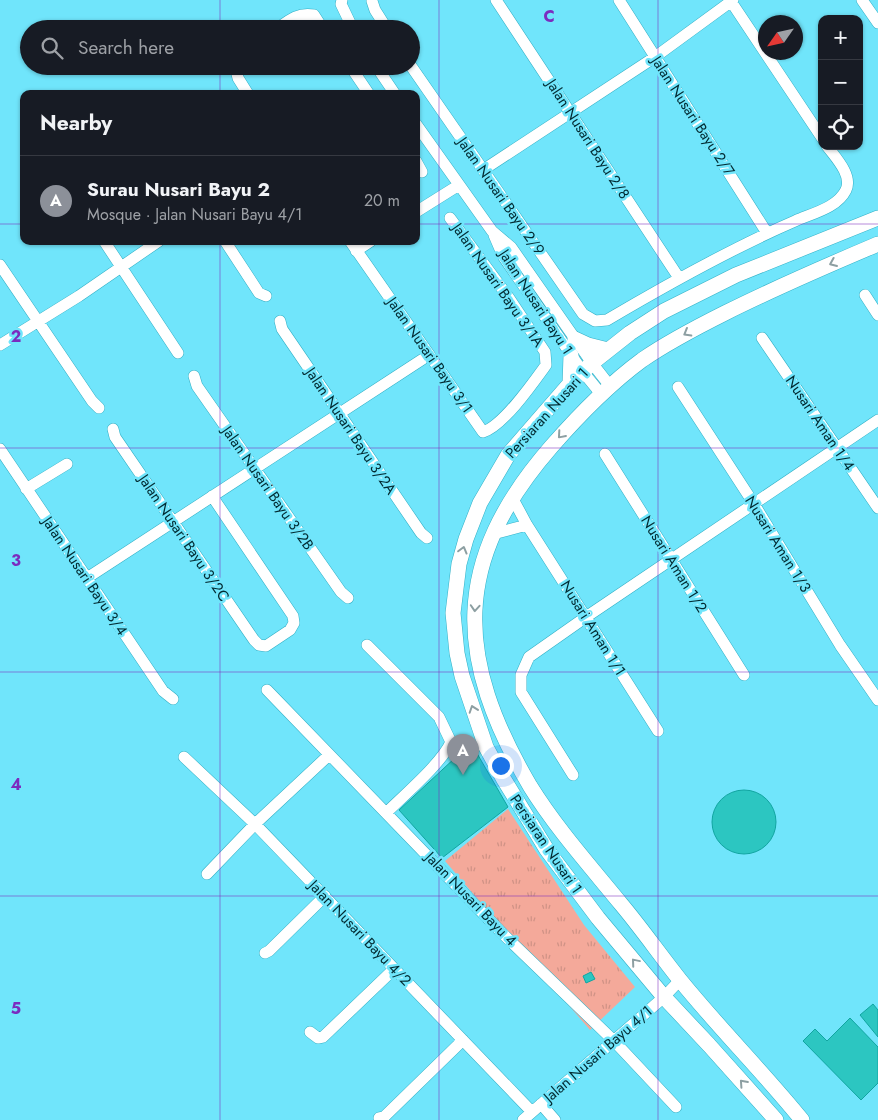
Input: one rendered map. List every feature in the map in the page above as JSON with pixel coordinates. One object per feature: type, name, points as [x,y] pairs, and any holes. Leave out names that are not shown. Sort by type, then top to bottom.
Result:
[{"type":"main road","name":"Persiaran Nusari 1","points":[[776,1120],[664,997],[598,918],[547,850],[486,747],[462,676],[457,653],[453,613],[459,564],[466,539],[480,503],[508,455],[570,384],[587,368],[630,333],[664,311],[736,275],[878,218]]},
{"type":"main road","name":"Persiaran Nusari 1","points":[[802,1120],[680,980],[624,907],[569,841],[531,786],[496,718],[479,669],[475,643],[474,614],[478,579],[493,534],[523,480],[569,426],[606,390],[643,360],[690,331],[768,292],[878,244]]},
{"type":"main road","points":[[575,339],[588,345],[608,350]]},
{"type":"main road","points":[[570,384],[571,355]]},
{"type":"street","points":[[342,0],[341,4],[349,20]]},
{"type":"street","name":"Jalan Nusari Bayu 2/8","points":[[496,0],[679,278]]},
{"type":"street","name":"Jalan Nusari Bayu 2/7","points":[[619,0],[767,233]]},
{"type":"street","points":[[483,170],[655,57],[731,0],[818,132]]},
{"type":"street","points":[[862,0],[878,23]]},
{"type":"street","points":[[372,1],[382,20]]},
{"type":"street","points":[[290,20],[296,16],[305,14],[314,15],[317,20]]},
{"type":"street","points":[[237,75],[246,90]]},
{"type":"street","points":[[356,75],[366,90]]},
{"type":"street","points":[[382,75],[392,90]]},
{"type":"street","name":"Jalan Nusari Bayu 2/9","points":[[417,75],[583,314],[595,321],[606,320],[679,278]]},
{"type":"street","name":"Jalan Nusari Bayu 1","points":[[420,130],[492,231],[503,256],[571,355],[587,368],[606,390]]},
{"type":"street","points":[[679,278],[767,233],[835,204],[847,189],[847,176],[830,150]]},
{"type":"street","points":[[420,168],[422,172]]},
{"type":"street","points":[[420,209],[459,184]]},
{"type":"street","name":"Jalan Nusari Bayu 3/1A","points":[[450,218],[545,352],[546,365],[517,403]]},
{"type":"street","name":"Jalan Nusari Bayu 1","points":[[492,231],[511,247],[575,339],[587,368]]},
{"type":"street","points":[[107,245],[178,353]]},
{"type":"street","points":[[0,345],[122,267],[152,245]]},
{"type":"street","points":[[228,245],[258,293],[266,296]]},
{"type":"street","name":"Jalan Nusari Bayu 3/1","points":[[353,246],[483,432],[490,430],[517,403]]},
{"type":"street","points":[[0,265],[92,401],[99,408]]},
{"type":"street","points":[[865,295],[878,315]]},
{"type":"street","name":"Jalan Nusari Bayu 3/2A","points":[[280,321],[282,329],[421,533],[427,538]]},
{"type":"street","name":"Nusari Aman 1/4","points":[[762,338],[878,508]]},
{"type":"street","points":[[87,578],[429,355]]},
{"type":"street","name":"Jalan Nusari Bayu 3/2B","points":[[194,376],[197,386],[254,469],[348,598]]},
{"type":"street","name":"Nusari Aman 1/3","points":[[678,387],[754,504],[840,645],[878,700]]},
{"type":"street","points":[[573,775],[522,692],[521,675],[529,657],[878,420]]},
{"type":"street","name":"Jalan Nusari Bayu 3/2C","points":[[113,429],[115,437],[254,640],[259,645],[266,646],[290,630],[294,624],[293,616],[212,496]]},
{"type":"street","name":"Jalan Nusari Bayu 3/4","points":[[0,449],[163,691],[173,699]]},
{"type":"street","name":"Nusari Aman 1/2","points":[[605,454],[744,675]]},
{"type":"street","points":[[26,488],[67,464]]},
{"type":"street","name":"Nusari Aman 1/1","points":[[513,499],[527,525],[658,732]]},
{"type":"street","points":[[493,534],[527,525]]},
{"type":"street","points":[[367,645],[439,717],[451,742],[447,751],[437,762],[386,812]]},
{"type":"street","name":"Jalan Nusari Bayu 4","points":[[267,690],[503,934],[614,1041],[676,1107]]},
{"type":"street","points":[[207,874],[255,824],[329,755]]},
{"type":"street","name":"Jalan Nusari Bayu 4/2","points":[[184,757],[255,824],[532,1112]]},
{"type":"street","points":[[264,953],[269,951],[325,896]]},
{"type":"street","points":[[310,1032],[318,1038],[323,1037],[394,969]]},
{"type":"street","name":"Jalan Nusari Bayu 4/1","points":[[523,1120],[664,997],[680,980]]},
{"type":"street","points":[[379,1118],[384,1117],[462,1040]]},
{"type":"street","points":[[541,1104],[555,1120]]},
{"type":"green space","points":[[508,809],[584,925],[635,987],[590,1030],[445,861]]},
{"type":"building","points":[[471,743],[508,807],[442,858],[399,810]]},
{"type":"building","points":[[744,790],[762,796],[770,804],[776,822],[770,840],[762,848],[744,854],[726,848],[718,840],[712,822],[718,804],[726,796]]},
{"type":"building","points":[[591,972],[595,979],[586,983],[583,976]]},
{"type":"building","points":[[873,1004],[878,1010],[878,1037],[860,1015]]},
{"type":"building","points":[[850,1018],[878,1047],[878,1083],[861,1100],[803,1041],[815,1029],[827,1041]]},
{"type":"place","name":"Surau Nusari Bayu 2","points":[[463,775]]}]
